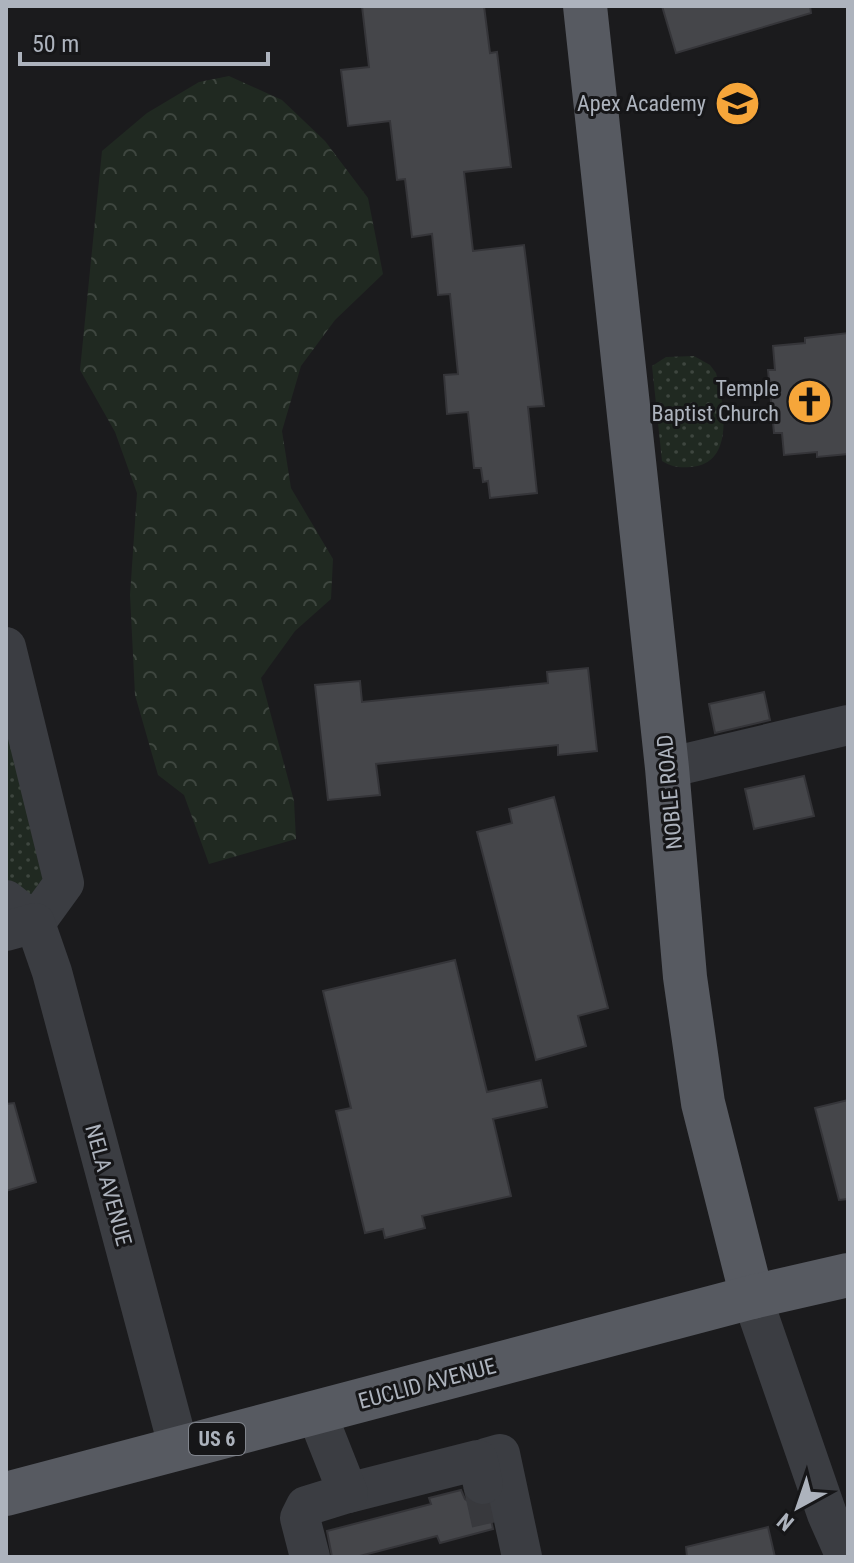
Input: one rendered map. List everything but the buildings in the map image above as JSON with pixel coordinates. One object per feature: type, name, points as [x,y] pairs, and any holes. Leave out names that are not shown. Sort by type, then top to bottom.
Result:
[{"type":"main road","name":"NOBLE ROAD","points":[[585,6],[667,768],[685,977],[703,1103],[752,1297]]},
{"type":"main road","name":"EUCLID AVENUE","points":[[6,1494],[752,1297],[848,1275]]},
{"type":"street","name":"NELA AVENUE","points":[[6,647],[64,883],[16,918],[52,972],[179,1449]]},
{"type":"street","points":[[667,768],[848,725]]},
{"type":"street","name":"NOBLE ROAD","points":[[752,1297],[838,1510],[846,1557]]},
{"type":"street","points":[[316,1412],[348,1493]]},
{"type":"street","points":[[310,1557],[300,1518],[306,1506],[423,1473],[481,1472],[500,1454],[522,1557]]},
{"type":"green space","points":[[229,76],[282,100],[325,141],[368,198],[383,274],[335,320],[301,366],[282,431],[291,488],[333,559],[331,599],[295,631],[261,678],[294,801],[296,839],[209,864],[184,795],[158,775],[135,695],[130,595],[137,493],[115,432],[80,370],[102,151],[147,113],[199,82]]},
{"type":"green space","points":[[694,356],[710,365],[716,373],[722,400],[721,444],[715,455],[705,463],[676,467],[662,461],[652,366],[666,357]]},
{"type":"green space","points":[[6,647],[64,883],[35,923],[6,900]]},
{"type":"tunnel","points":[[483,1484],[493,1529]]},
{"type":"place","name":"Apex Academy","points":[[737,103]]},
{"type":"place","name":"Temple Baptist Church","points":[[810,401]]}]
